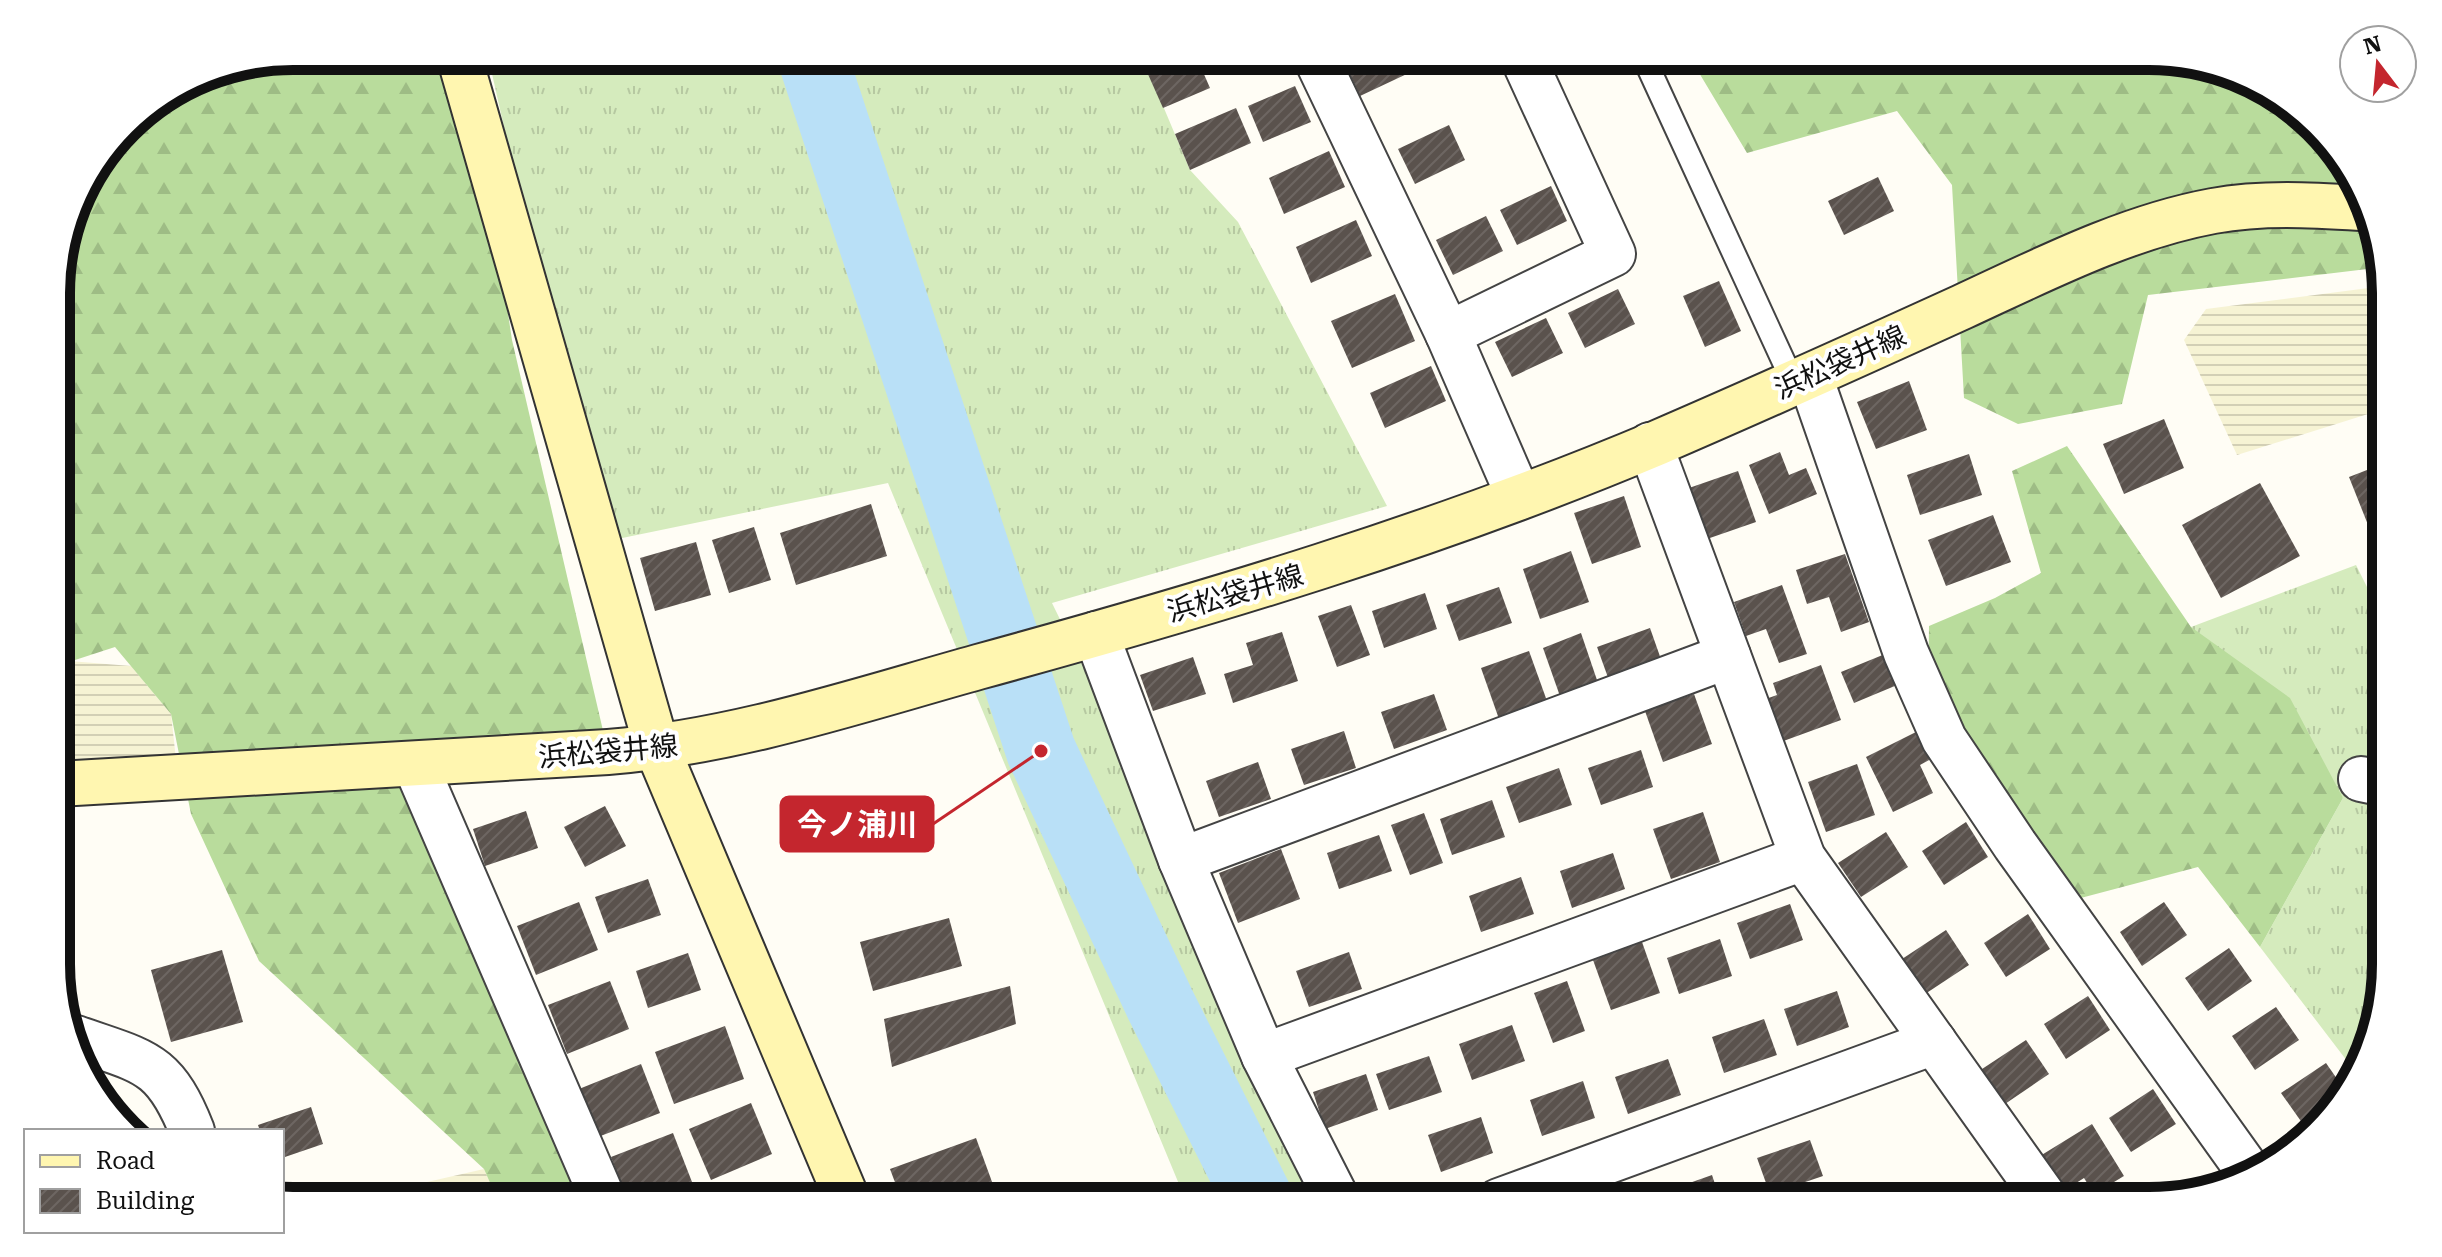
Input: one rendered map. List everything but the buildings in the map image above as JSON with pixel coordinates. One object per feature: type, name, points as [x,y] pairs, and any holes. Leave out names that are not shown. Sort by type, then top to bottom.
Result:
[{"type":"main road","points":[[463,70],[657,748],[842,1187]]},
{"type":"main road","name":"浜松袋井線","points":[[70,783],[657,748],[723,737],[1034,652],[1334,565],[1650,445],[1802,380],[2061,261],[2142,231],[2213,211],[2290,204],[2355,208]]},
{"type":"street","points":[[1322,70],[1448,334],[1519,497]]},
{"type":"street","points":[[1448,334],[1613,254],[1528,70]]},
{"type":"street","points":[[1802,380],[1906,653],[1944,739],[2015,845],[2244,1165]]},
{"type":"street","points":[[1650,445],[1803,858],[2037,1187]]},
{"type":"street","points":[[1096,634],[1181,860],[1264,1056],[1331,1187]]},
{"type":"street","points":[[1181,860],[1728,656]]},
{"type":"street","points":[[415,764],[598,1187]]},
{"type":"street","points":[[1264,1056],[1803,858]]},
{"type":"street","points":[[84,1041],[152,1065],[180,1099],[191,1129]]},
{"type":"street","points":[[1537,1187],[1934,1042]]},
{"type":"lane","points":[[1650,70],[1802,380]]},
{"type":"shaded area","points":[[2372,288],[2372,413],[2237,455],[2184,340],[2206,309]]},
{"type":"shaded area","points":[[70,661],[131,666],[171,714],[178,778],[70,783]]},
{"type":"shaded area","points":[[484,1169],[492,1187],[405,1187]]},
{"type":"green space","points":[[293,70],[471,70],[512,340],[608,752],[416,764],[592,1187],[492,1187],[484,1169],[259,961],[191,814],[171,714],[115,647],[72,661],[70,279],[87,208],[116,157],[146,125],[169,108],[208,87],[250,74]]},
{"type":"green space","points":[[491,70],[1148,70],[1190,170],[1238,222],[1387,506],[1052,603],[1338,1187],[1180,1187],[888,483],[598,543]]},
{"type":"green space","points":[[1697,70],[2178,72],[2206,78],[2247,93],[2285,116],[2307,135],[2326,157],[2355,208],[2370,269],[2148,295],[2122,404],[2018,424],[1964,398],[1952,185],[1897,111],[1747,153]]},
{"type":"green space","points":[[2067,446],[2191,627],[2290,698],[2343,798],[2260,947],[2198,867],[2058,904],[1928,702],[1929,626],[1995,598],[2041,573],[2012,471]]},
{"type":"green space","points":[[2356,565],[2372,597],[2372,978],[2368,1007],[2348,1063],[2260,947],[2343,798],[2191,627]]},
{"type":"waterway","points":[[817,70],[1041,751],[1160,1004],[1252,1187]]},
{"type":"place","name":"今ノ浦川","points":[[1041,751]]}]
